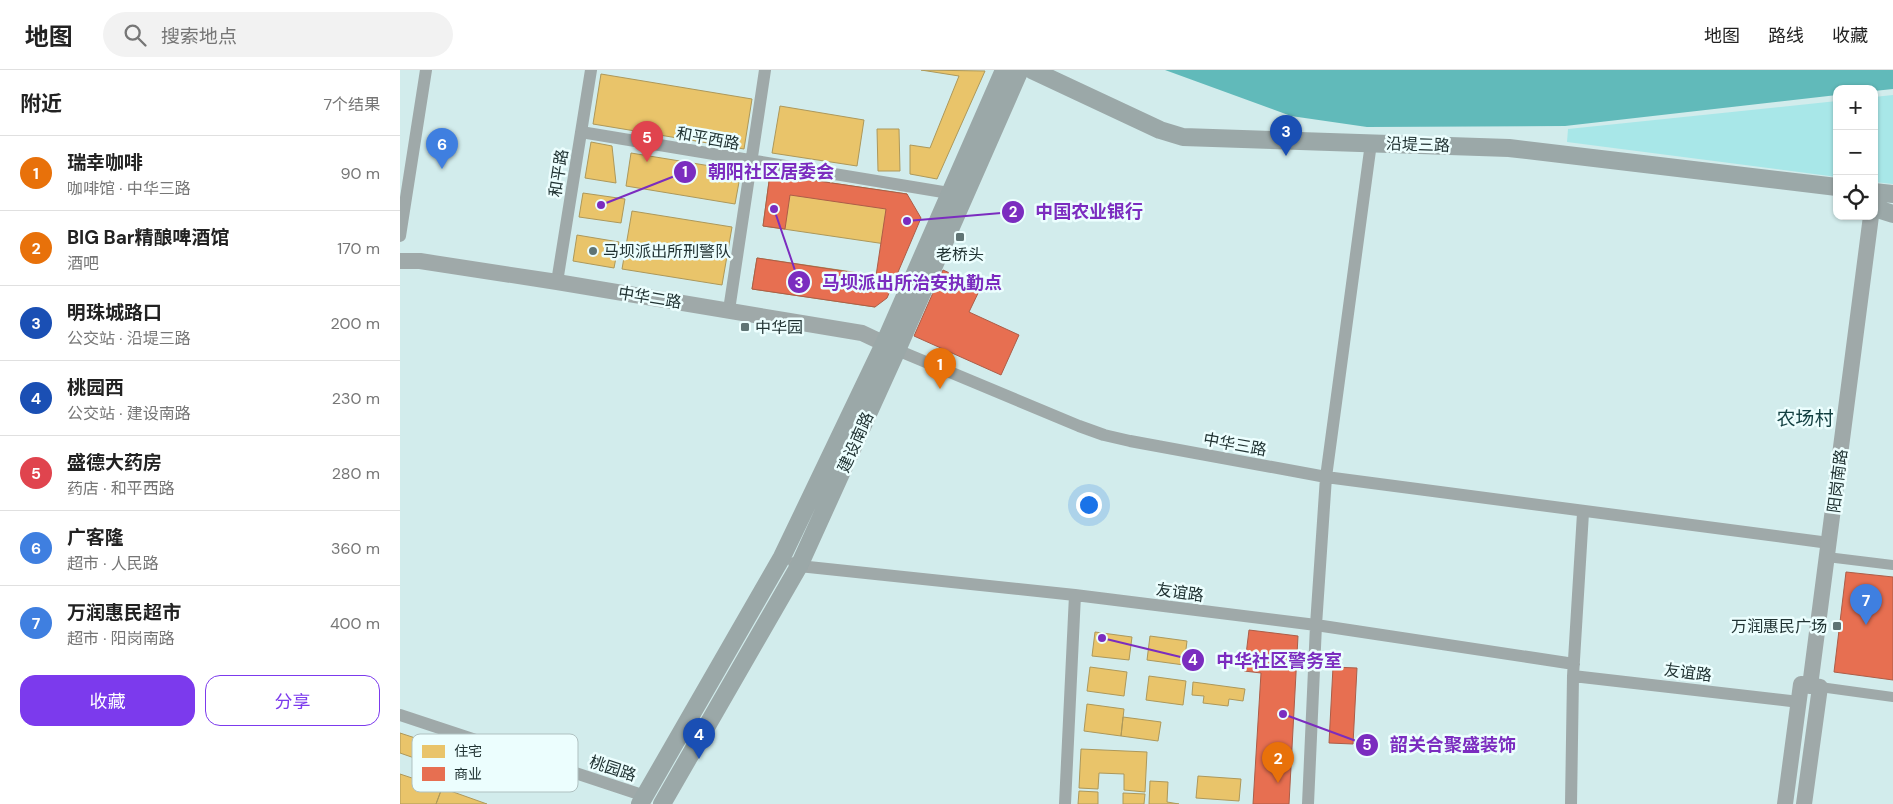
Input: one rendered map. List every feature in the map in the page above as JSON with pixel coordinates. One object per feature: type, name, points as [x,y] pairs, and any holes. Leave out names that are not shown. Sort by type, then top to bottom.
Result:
[{"type":"main road","name":"建设南路","points":[[666,803],[799,566],[891,347],[949,193],[1004,70]]},
{"type":"main road","name":"建设南路","points":[[643,800],[782,557],[891,347],[1020,70]]},
{"type":"main road","name":"沿堤三路","points":[[1032,70],[1169,134],[1198,138],[1526,149],[1833,187]]},
{"type":"main road","name":"沿堤三路","points":[[1817,185],[1833,191]]},
{"type":"main road","points":[[1878,192],[1893,194]]},
{"type":"main road","points":[[1878,209],[1893,214]]},
{"type":"street","points":[[400,236],[426,70]]},
{"type":"street","name":"和平路","points":[[557,282],[591,70]]},
{"type":"street","points":[[729,310],[765,70]]},
{"type":"street","name":"和平西路","points":[[581,132],[751,162],[949,193]]},
{"type":"street","points":[[1308,804],[1316,625],[1326,478],[1371,143]]},
{"type":"street","name":"阳岗南路","points":[[1804,804],[1828,550],[1870,220]]},
{"type":"street","name":"中华二路","points":[[400,261],[420,261],[557,282],[862,333],[891,347]]},
{"type":"street","name":"中华三路","points":[[891,347],[1104,435],[1130,441],[1326,478],[1583,512],[1828,550]]},
{"type":"street","points":[[1571,804],[1574,670],[1583,512]]},
{"type":"street","points":[[1828,550],[1893,565]]},
{"type":"street","name":"友谊路","points":[[782,557],[799,566],[1075,595],[1316,625],[1574,670],[1799,702]]},
{"type":"street","points":[[1064,804],[1075,595]]},
{"type":"street","points":[[1785,804],[1801,684],[1893,697]]},
{"type":"street","name":"桃园路","points":[[400,715],[454,734]]},
{"type":"street","name":"桃园路","points":[[578,777],[643,800]]},
{"type":"street","points":[[643,800],[666,803]]},
{"type":"shaded area","points":[[1165,70],[1893,70],[1893,89],[1878,91],[1878,85],[1833,85],[1833,95],[1565,126],[1367,127],[1291,116]]},
{"type":"shaded area","points":[[1893,95],[1893,184],[1878,182],[1878,97]]},
{"type":"shaded area","points":[[1833,101],[1833,176],[1567,142],[1568,129]]},
{"type":"building: 住宅","points":[[921,70],[985,71],[937,179],[910,174],[910,145],[930,148],[959,76]]},
{"type":"building: 住宅","points":[[601,74],[752,99],[744,149],[593,124]]},
{"type":"building: 住宅","points":[[780,106],[864,120],[857,166],[772,153]]},
{"type":"building: 住宅","points":[[877,129],[899,129],[900,171],[878,171]]},
{"type":"building: 住宅","points":[[591,142],[612,146],[616,183],[585,178]]},
{"type":"building: 住宅","points":[[631,153],[741,171],[735,204],[626,186]]},
{"type":"building: 住宅","points":[[770,174],[907,194],[899,246],[763,226]]},
{"type":"building: 住宅","points":[[583,193],[625,199],[621,223],[579,217]]},
{"type":"building: 住宅","points":[[632,211],[732,227],[722,285],[622,269]]},
{"type":"building: 住宅","points":[[577,235],[619,242],[614,268],[573,261]]},
{"type":"building: 住宅","points":[[757,258],[880,276],[875,307],[752,289]]},
{"type":"building: 住宅","points":[[1095,632],[1132,637],[1129,660],[1092,656]]},
{"type":"building: 住宅","points":[[1150,636],[1187,641],[1184,665],[1147,660]]},
{"type":"building: 住宅","points":[[1090,667],[1127,672],[1124,696],[1087,691]]},
{"type":"building: 住宅","points":[[1149,676],[1186,681],[1183,705],[1146,700]]},
{"type":"building: 住宅","points":[[1193,682],[1245,689],[1243,701],[1229,699],[1228,706],[1203,703],[1204,696],[1192,695]]},
{"type":"building: 住宅","points":[[1087,704],[1124,709],[1121,736],[1084,731]]},
{"type":"building: 住宅","points":[[1123,717],[1161,722],[1158,741],[1121,736]]},
{"type":"building: 住宅","points":[[400,733],[412,737],[412,757],[400,753]]},
{"type":"building: 住宅","points":[[1081,749],[1147,752],[1145,792],[1124,790],[1124,774],[1099,773],[1098,789],[1079,788]]},
{"type":"building: 住宅","points":[[400,774],[412,778],[412,792],[440,792],[436,804],[400,804]]},
{"type":"building: 住宅","points":[[1198,776],[1241,779],[1239,801],[1196,798]]},
{"type":"building: 住宅","points":[[1150,781],[1168,782],[1167,802],[1179,804],[1149,804]]},
{"type":"building: 住宅","points":[[1079,791],[1098,792],[1098,804],[1078,804]]},
{"type":"building: 住宅","points":[[440,792],[453,792],[487,804],[436,804]]},
{"type":"building: 住宅","points":[[1123,793],[1145,794],[1144,804],[1123,804]]},
{"type":"building: 商业","points":[[770,174],[907,194],[921,218],[887,298],[875,307],[752,289],[757,258],[876,276],[886,209],[790,195],[785,229],[763,226]]},
{"type":"building: 商业","points":[[943,270],[981,287],[969,312],[1019,335],[1001,375],[914,336]]},
{"type":"building: 商业","points":[[1846,572],[1893,577],[1893,680],[1834,672]]},
{"type":"building: 商业","points":[[1249,630],[1298,636],[1289,804],[1253,804],[1261,673],[1244,671]]},
{"type":"building: 商业","points":[[1333,667],[1357,668],[1353,744],[1329,743]]},
{"type":"place","name":"明珠城路口","points":[[1286,156]]},
{"type":"place","name":"盛德大药房","points":[[647,162]]},
{"type":"place","name":"广客隆","points":[[442,169]]},
{"type":"place","name":"朝阳社区居委会","points":[[601,205]]},
{"type":"place","name":"马坝派出所治安执勤点","points":[[774,209]]},
{"type":"place","name":"中国农业银行","points":[[907,221]]},
{"type":"place","name":"老桥头","points":[[960,237]]},
{"type":"place","name":"马坝派出所刑警队","points":[[593,251]]},
{"type":"place","name":"中华园","points":[[745,327]]},
{"type":"place","name":"瑞幸咖啡","points":[[940,389]]},
{"type":"place","name":"万润惠民超市","points":[[1866,625]]},
{"type":"place","name":"万润惠民广场","points":[[1837,626]]},
{"type":"place","name":"中华社区警务室","points":[[1102,638]]},
{"type":"place","name":"韶关合聚盛装饰","points":[[1283,714]]},
{"type":"place","name":"桃园西","points":[[699,759]]},
{"type":"place","name":"BIG Bar精酿啤酒馆","points":[[1278,783]]},
{"type":"district","name":"农场村","points":[[1805,418]]}]
